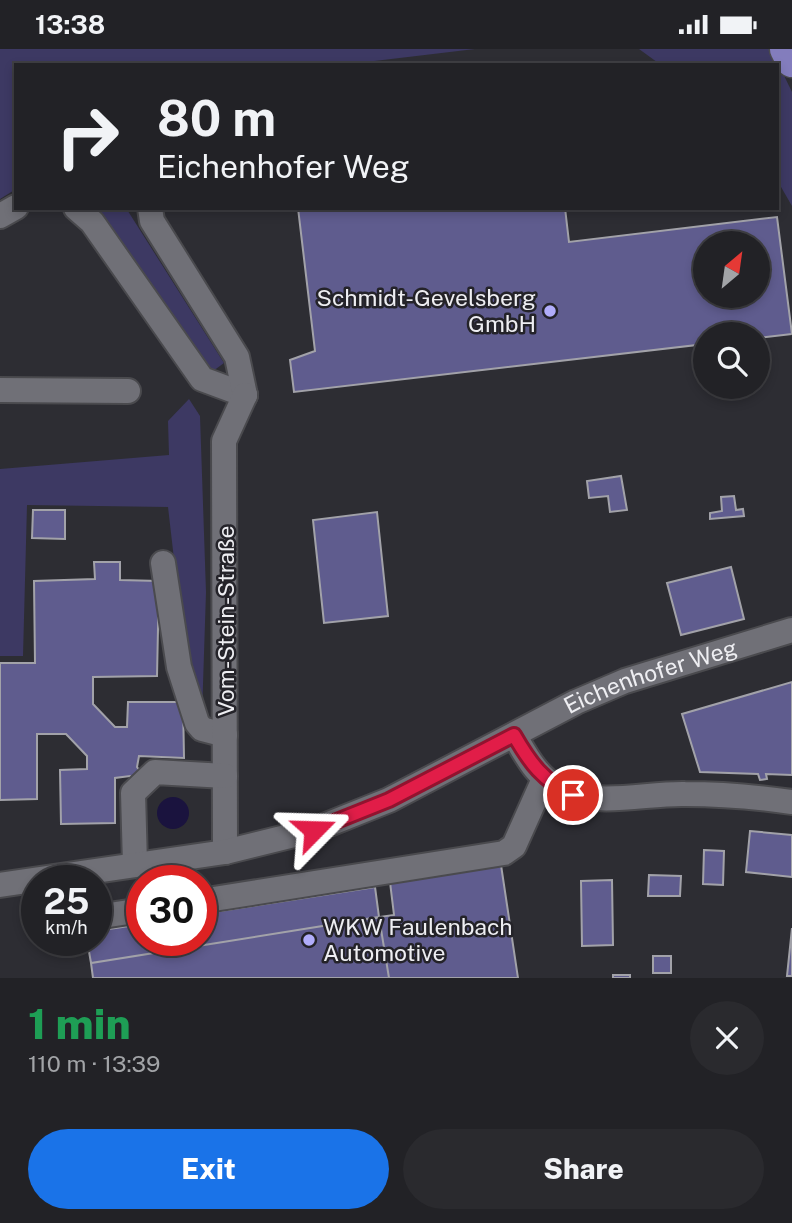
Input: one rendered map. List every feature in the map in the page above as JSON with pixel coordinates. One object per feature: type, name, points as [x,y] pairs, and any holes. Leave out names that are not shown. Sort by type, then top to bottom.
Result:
[{"type":"main road","points":[[786,49],[792,61]]},
{"type":"street","points":[[78,210],[92,222],[202,379],[245,395]]},
{"type":"street","points":[[150,210],[152,221],[237,357],[245,395]]},
{"type":"street","points":[[0,390],[128,391]]},
{"type":"street","name":"Vom-Stein-Straße","points":[[225,852],[224,441],[245,395]]},
{"type":"street","points":[[163,563],[179,667],[197,723],[202,729],[225,735]]},
{"type":"street","name":"Eichenhofer Weg","points":[[135,865],[225,852],[314,830],[389,800],[576,702],[625,681],[792,630]]},
{"type":"street","points":[[514,735],[532,766],[544,779],[573,795],[594,798],[683,794],[792,802]]},
{"type":"street","points":[[135,865],[133,793],[155,772],[225,776]]},
{"type":"street","points":[[217,898],[504,853],[513,848],[525,827],[544,779]]},
{"type":"street","name":"Eichenhofer Weg","points":[[0,885],[21,882]]},
{"type":"shaded area","points":[[0,49],[475,49],[358,63],[14,63],[14,190],[0,199]]},
{"type":"shaded area","points":[[639,49],[771,49],[778,63],[658,63]]},
{"type":"shaded area","points":[[779,65],[792,92],[792,206],[779,183]]},
{"type":"shaded area","points":[[94,210],[127,210],[224,363],[209,374]]},
{"type":"shaded area","points":[[189,399],[200,416],[206,592],[202,715],[186,663],[168,507],[27,505],[23,656],[0,656],[0,469],[169,455],[168,421]]},
{"type":"shaded area","points":[[173,797],[184,802],[189,813],[184,824],[173,829],[162,824],[157,813],[162,802]]},
{"type":"building","name":"Schmidt-Gevelsberg GmbH","points":[[298,210],[565,210],[569,242],[777,217],[792,334],[770,337],[770,322],[693,322],[693,345],[294,392],[290,360],[315,351]]},
{"type":"building","points":[[621,476],[627,510],[610,512],[608,496],[589,498],[587,481]]},
{"type":"building","points":[[734,496],[736,510],[743,509],[744,516],[710,519],[710,513],[722,511],[721,497]]},
{"type":"building","points":[[33,510],[65,510],[65,539],[32,538]]},
{"type":"building","points":[[377,512],[388,616],[324,623],[313,520]]},
{"type":"building","points":[[94,562],[120,562],[120,580],[159,581],[157,676],[93,677],[93,704],[115,727],[127,727],[128,702],[183,702],[184,758],[139,756],[137,767],[142,774],[134,781],[130,776],[115,778],[115,823],[61,824],[60,770],[87,769],[87,756],[66,734],[37,734],[37,799],[0,800],[0,663],[35,663],[34,581],[95,579]]},
{"type":"building","points":[[731,567],[744,619],[681,635],[667,583]]},
{"type":"building","points":[[792,682],[792,775],[766,774],[767,779],[760,780],[758,774],[700,772],[682,714]]},
{"type":"building","points":[[750,831],[792,835],[792,877],[746,872]]},
{"type":"building","points":[[704,850],[724,851],[723,885],[703,884]]},
{"type":"building","points":[[501,865],[518,978],[389,978],[379,917],[394,915],[390,882]]},
{"type":"building","points":[[649,875],[681,876],[680,896],[648,896]]},
{"type":"building","points":[[612,880],[613,945],[582,946],[581,881]]},
{"type":"building","points":[[375,887],[379,917],[217,943],[217,912]]},
{"type":"building","name":"WKW Faulenbach Automotive","points":[[379,917],[389,978],[93,978],[91,963],[135,956],[217,956],[217,943]]},
{"type":"building","points":[[126,926],[126,956],[135,956],[91,963],[90,956],[112,956],[112,929]]},
{"type":"building","points":[[792,928],[792,976],[787,976]]},
{"type":"building","points":[[653,956],[671,956],[671,973],[653,973]]},
{"type":"building","points":[[613,975],[630,975],[630,978],[613,978]]},
{"type":"place","name":"Schmidt-Gevelsberg GmbH","points":[[550,311]]},
{"type":"place","name":"WKW Faulenbach Automotive","points":[[309,940]]},
{"type":"route","points":[[314,830],[389,800],[514,735],[532,766],[544,779],[573,795]]}]
